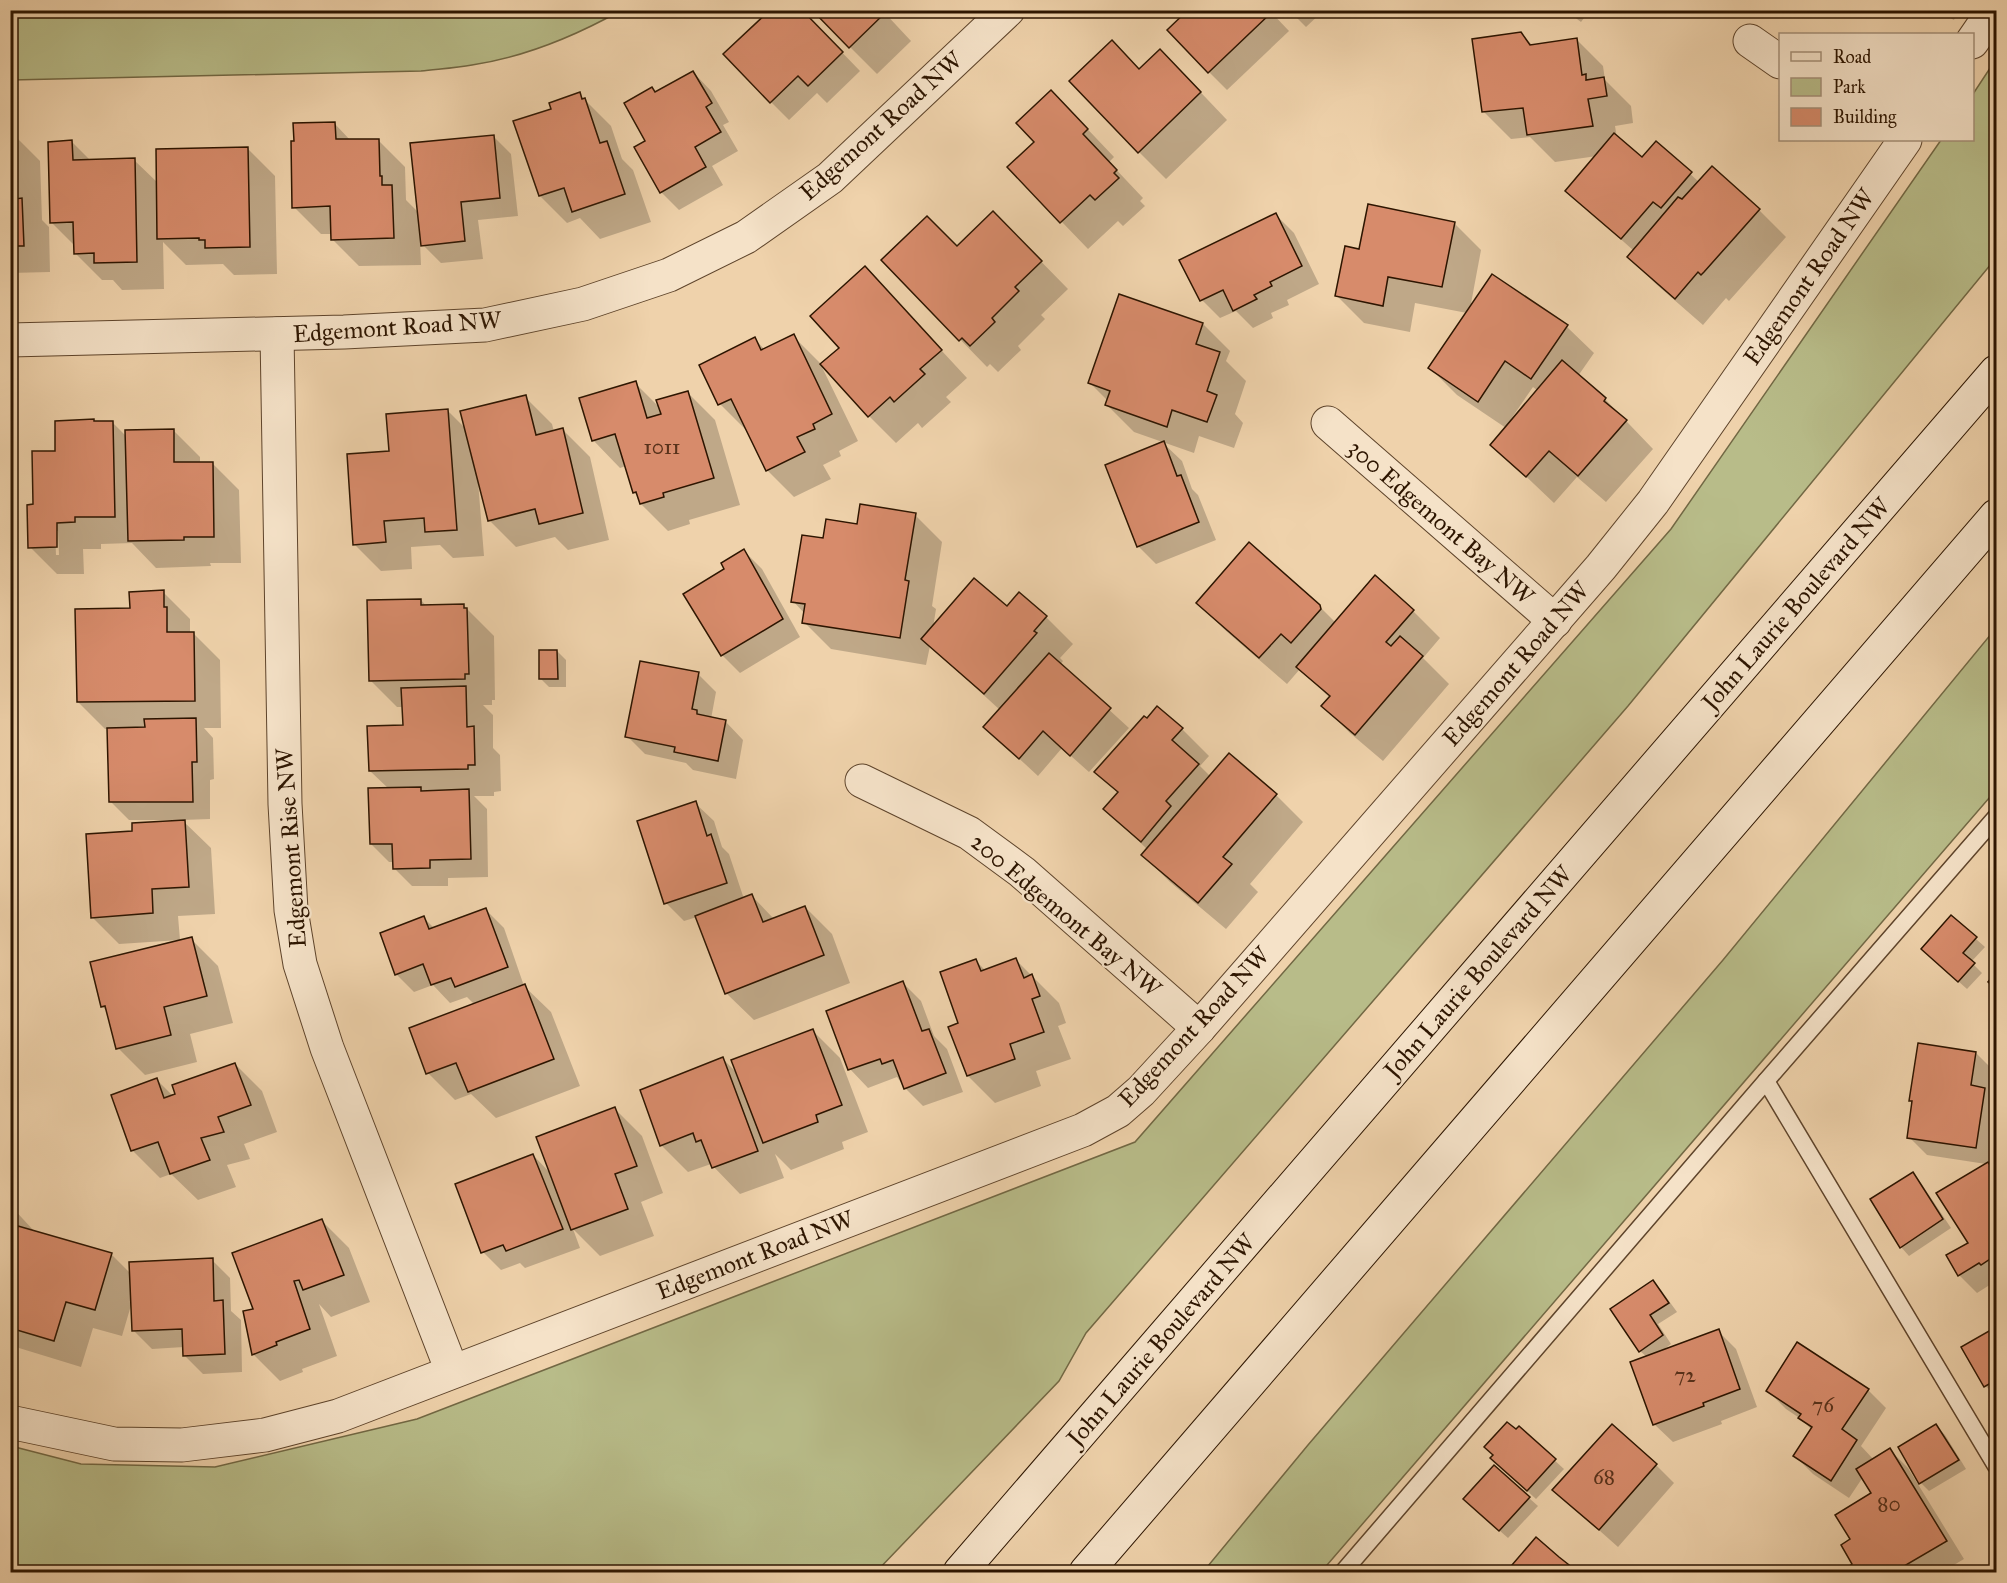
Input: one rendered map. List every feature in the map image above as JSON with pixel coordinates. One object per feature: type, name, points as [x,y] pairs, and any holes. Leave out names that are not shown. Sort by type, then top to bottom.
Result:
[{"type":"street","name":"Edgemont Road NW","points":[[10,340],[277,334],[484,325],[583,304],[669,275],[746,237],[830,178],[1008,10]]},
{"type":"street","points":[[1974,39],[1994,10]]},
{"type":"street","points":[[1750,41],[1779,61]]},
{"type":"street","name":"Edgemont Road NW","points":[[10,1422],[114,1443],[182,1444],[265,1435],[338,1416],[1083,1130],[1118,1111],[1141,1091],[1199,1028],[1601,567],[1653,502],[1899,142]]},
{"type":"street","name":"Edgemont Rise NW","points":[[277,334],[285,804],[291,910],[300,964],[327,1048],[452,1371]]},
{"type":"street","name":"John Laurie Boulevard NW","points":[[960,1572],[1996,372]]},
{"type":"street","name":"300 Edgemont Bay NW","points":[[1328,423],[1555,621]]},
{"type":"street","points":[[1086,1572],[1996,516]]},
{"type":"street","name":"200 Edgemont Bay NW","points":[[862,781],[969,833],[1022,872],[1199,1028]]},
{"type":"lane","points":[[1343,1572],[1996,817]]},
{"type":"lane","points":[[1766,1081],[1996,1466]]},
{"type":"green space","points":[[10,11],[620,11],[567,37],[530,51],[453,68],[421,71],[11,80]]},
{"type":"green space","points":[[1996,59],[1996,258],[1628,706],[1086,1333],[1059,1381],[876,1572],[11,1572],[11,1446],[81,1464],[215,1467],[417,1419],[1135,1142],[1671,529],[1940,141],[1974,141],[1974,92]]},
{"type":"green space","points":[[1996,628],[1996,790],[1321,1572],[1203,1572],[1308,1445],[1723,960]]},
{"type":"building","points":[[770,10],[802,10],[843,52],[808,86],[798,76],[770,103],[723,54]]},
{"type":"building","points":[[812,10],[883,10],[885,13],[849,48]]},
{"type":"building","points":[[1188,10],[1270,10],[1272,12],[1208,73],[1167,30]]},
{"type":"building","points":[[1521,32],[1530,45],[1577,38],[1582,75],[1586,74],[1586,80],[1604,77],[1607,96],[1588,99],[1593,126],[1527,135],[1523,108],[1482,112],[1472,39]]},
{"type":"building","points":[[1112,40],[1139,69],[1160,49],[1201,92],[1138,153],[1069,81]]},
{"type":"building","points":[[693,71],[712,103],[706,107],[721,132],[695,147],[706,167],[660,193],[634,147],[645,141],[624,103],[652,87],[655,92]]},
{"type":"building","points":[[1051,90],[1088,129],[1083,134],[1117,170],[1114,173],[1119,178],[1095,200],[1090,195],[1060,223],[1007,167],[1034,142],[1016,123]]},
{"type":"building","points":[[580,92],[582,99],[585,98],[600,143],[607,141],[625,194],[572,212],[564,188],[539,196],[513,121],[551,109],[549,103]]},
{"type":"building","points":[[335,122],[336,139],[379,139],[382,185],[392,185],[394,238],[331,240],[330,206],[292,208],[293,123]]},
{"type":"building","points":[[10,132],[14,132],[15,199],[22,198],[24,246],[10,246]]},
{"type":"building","points":[[1614,133],[1642,157],[1656,141],[1692,172],[1661,208],[1653,202],[1621,239],[1565,191]]},
{"type":"building","points":[[494,135],[500,198],[461,202],[465,241],[421,246],[410,143]]},
{"type":"building","points":[[72,140],[73,160],[135,158],[137,262],[94,263],[94,253],[74,254],[73,222],[50,223],[48,142]]},
{"type":"building","points":[[248,147],[250,247],[205,248],[205,240],[199,240],[199,238],[157,239],[156,149]]},
{"type":"building","points":[[1712,166],[1760,209],[1704,272],[1701,275],[1698,272],[1675,299],[1627,257],[1678,197],[1682,199]]},
{"type":"building","points":[[1368,204],[1455,222],[1442,287],[1388,277],[1383,306],[1335,296],[1345,246],[1359,249]]},
{"type":"building","points":[[993,211],[1042,261],[1015,287],[1019,291],[992,318],[995,322],[970,346],[962,338],[959,341],[881,260],[927,216],[957,246]]},
{"type":"building","points":[[1276,213],[1302,266],[1270,282],[1272,286],[1254,295],[1257,299],[1233,311],[1223,290],[1200,301],[1179,260]]},
{"type":"building","points":[[865,266],[942,350],[920,369],[925,374],[894,402],[890,397],[868,417],[820,364],[839,348],[810,316]]},
{"type":"building","points":[[1492,274],[1568,325],[1531,379],[1505,361],[1478,402],[1428,368]]},
{"type":"building","points":[[1119,294],[1203,323],[1196,344],[1220,352],[1207,391],[1217,395],[1207,422],[1172,410],[1167,427],[1105,405],[1110,391],[1088,383]]},
{"type":"building","points":[[794,334],[832,414],[813,424],[815,429],[797,437],[805,452],[766,471],[731,399],[718,405],[699,365],[755,337],[761,350]]},
{"type":"building","points":[[1562,360],[1606,398],[1604,401],[1627,420],[1578,476],[1549,451],[1526,477],[1490,445]]},
{"type":"building","points":[[636,381],[647,418],[661,414],[656,400],[688,391],[714,478],[663,493],[664,497],[640,504],[636,492],[633,493],[615,434],[592,441],[579,398]]},
{"type":"building","points":[[526,395],[536,435],[563,428],[583,513],[539,524],[535,509],[488,521],[460,411]]},
{"type":"building","points":[[448,409],[457,530],[425,532],[424,518],[384,521],[386,542],[353,545],[347,454],[389,451],[386,414]]},
{"type":"building","points":[[94,419],[94,421],[113,421],[115,517],[75,517],[75,522],[57,523],[57,547],[28,548],[27,505],[33,504],[32,451],[55,451],[55,421]]},
{"type":"building","points":[[174,429],[174,462],[213,462],[214,537],[128,541],[125,430]]},
{"type":"building","points":[[1164,441],[1177,476],[1181,475],[1199,522],[1137,547],[1105,465]]},
{"type":"building","points":[[860,504],[916,513],[905,580],[909,581],[900,638],[802,623],[805,604],[791,602],[802,535],[823,538],[826,519],[857,524]]},
{"type":"building","points":[[1249,542],[1320,605],[1321,609],[1291,643],[1281,634],[1259,658],[1196,603]]},
{"type":"building","points":[[744,549],[783,619],[721,656],[683,594],[724,569],[721,563]]},
{"type":"building","points":[[1375,575],[1414,610],[1386,642],[1391,646],[1400,636],[1423,656],[1355,735],[1321,706],[1330,696],[1296,667]]},
{"type":"building","points":[[974,578],[1007,606],[1019,592],[1047,616],[1034,631],[1037,633],[984,694],[921,639]]},
{"type":"building","points":[[164,590],[167,632],[194,632],[195,701],[77,702],[75,609],[130,608],[129,592]]},
{"type":"building","points":[[421,599],[421,605],[464,604],[464,608],[467,608],[469,674],[465,674],[465,679],[369,681],[367,600]]},
{"type":"building","points":[[539,650],[557,650],[558,679],[539,679]]},
{"type":"building","points":[[1049,653],[1111,708],[1070,756],[1043,731],[1019,759],[983,727]]},
{"type":"building","points":[[640,661],[699,672],[692,709],[697,710],[697,714],[726,720],[718,761],[674,752],[675,747],[625,737]]},
{"type":"building","points":[[466,686],[467,727],[474,726],[475,765],[468,765],[468,769],[369,771],[367,726],[403,725],[401,688]]},
{"type":"building","points":[[1157,706],[1183,728],[1172,740],[1199,764],[1166,801],[1171,806],[1141,842],[1103,809],[1118,792],[1094,772],[1144,716],[1147,718]]},
{"type":"building","points":[[196,718],[197,762],[192,762],[193,802],[109,802],[107,728],[145,727],[144,719]]},
{"type":"building","points":[[1229,753],[1277,794],[1223,857],[1232,864],[1198,903],[1141,855]]},
{"type":"building","points":[[421,787],[421,791],[469,789],[471,859],[430,860],[430,868],[393,869],[392,844],[370,844],[368,788]]},
{"type":"building","points":[[696,801],[707,836],[711,834],[727,883],[664,904],[637,821]]},
{"type":"building","points":[[185,820],[189,887],[152,889],[153,913],[91,918],[86,834],[132,831],[132,823]]},
{"type":"building","points":[[752,894],[763,922],[805,906],[824,955],[725,994],[695,916]]},
{"type":"building","points":[[486,908],[508,967],[455,987],[451,978],[431,985],[423,964],[395,975],[380,933],[424,916],[429,929]]},
{"type":"building","points":[[1951,915],[1977,937],[1963,953],[1975,963],[1958,982],[1921,949]]},
{"type":"building","points":[[192,937],[207,996],[164,1007],[171,1035],[116,1049],[105,1006],[101,1007],[90,962]]},
{"type":"building","points":[[1016,958],[1024,978],[1032,974],[1040,996],[1032,999],[1044,1032],[1010,1044],[1015,1059],[967,1076],[948,1027],[958,1023],[940,972],[976,959],[981,971]]},
{"type":"building","points":[[1996,972],[1996,989],[1988,982]]},
{"type":"building","points":[[903,981],[922,1031],[929,1029],[946,1073],[904,1089],[893,1060],[882,1064],[880,1059],[848,1070],[826,1011]]},
{"type":"building","points":[[525,984],[554,1059],[468,1092],[456,1063],[426,1074],[409,1028]]},
{"type":"building","points":[[813,1029],[842,1105],[816,1115],[818,1122],[763,1143],[731,1060]]},
{"type":"building","points":[[1918,1043],[1976,1052],[1971,1085],[1985,1088],[1976,1148],[1907,1138],[1912,1101],[1909,1101]]},
{"type":"building","points":[[723,1057],[758,1151],[712,1168],[701,1140],[696,1142],[693,1133],[660,1146],[640,1090]]},
{"type":"building","points":[[235,1063],[251,1105],[218,1117],[224,1132],[201,1138],[210,1160],[170,1174],[158,1142],[131,1151],[111,1095],[157,1078],[164,1098],[175,1094],[172,1085]]},
{"type":"building","points":[[615,1107],[637,1166],[615,1174],[628,1209],[571,1230],[536,1137]]},
{"type":"building","points":[[533,1154],[563,1229],[506,1251],[503,1245],[481,1253],[455,1184]]},
{"type":"building","points":[[1988,1162],[1996,1176],[1996,1255],[1958,1276],[1946,1255],[1968,1243],[1936,1193]]},
{"type":"building","points":[[1913,1172],[1943,1219],[1900,1248],[1870,1199]]},
{"type":"building","points":[[322,1219],[344,1275],[303,1290],[299,1280],[294,1281],[310,1329],[276,1342],[277,1345],[252,1355],[243,1311],[253,1309],[232,1253]]},
{"type":"building","points":[[18,1226],[112,1253],[95,1310],[66,1302],[54,1341],[10,1328],[10,1251]]},
{"type":"building","points":[[213,1258],[214,1301],[223,1300],[225,1354],[183,1356],[182,1329],[132,1331],[129,1262]]},
{"type":"building","points":[[1653,1280],[1669,1303],[1650,1315],[1663,1335],[1639,1352],[1610,1309]]},
{"type":"building","points":[[1996,1327],[1996,1380],[1984,1387],[1961,1347]]},
{"type":"building","points":[[1719,1329],[1740,1389],[1703,1403],[1704,1406],[1653,1425],[1630,1362]]},
{"type":"building","points":[[1797,1342],[1869,1389],[1842,1429],[1857,1440],[1831,1481],[1793,1456],[1812,1427],[1798,1418],[1801,1414],[1766,1391]]},
{"type":"building","points":[[1507,1422],[1516,1429],[1519,1426],[1556,1459],[1527,1491],[1490,1458],[1493,1455],[1484,1447]]},
{"type":"building","points":[[1612,1424],[1657,1464],[1599,1530],[1552,1490]]},
{"type":"building","points":[[1936,1424],[1959,1460],[1919,1484],[1898,1447]]},
{"type":"building","points":[[1890,1448],[1947,1541],[1894,1572],[1851,1572],[1848,1567],[1852,1564],[1841,1545],[1850,1539],[1835,1515],[1871,1493],[1856,1469]]},
{"type":"building","points":[[1494,1465],[1530,1497],[1499,1531],[1463,1499]]},
{"type":"building","points":[[1536,1537],[1559,1557],[1578,1572],[1506,1572]]}]
